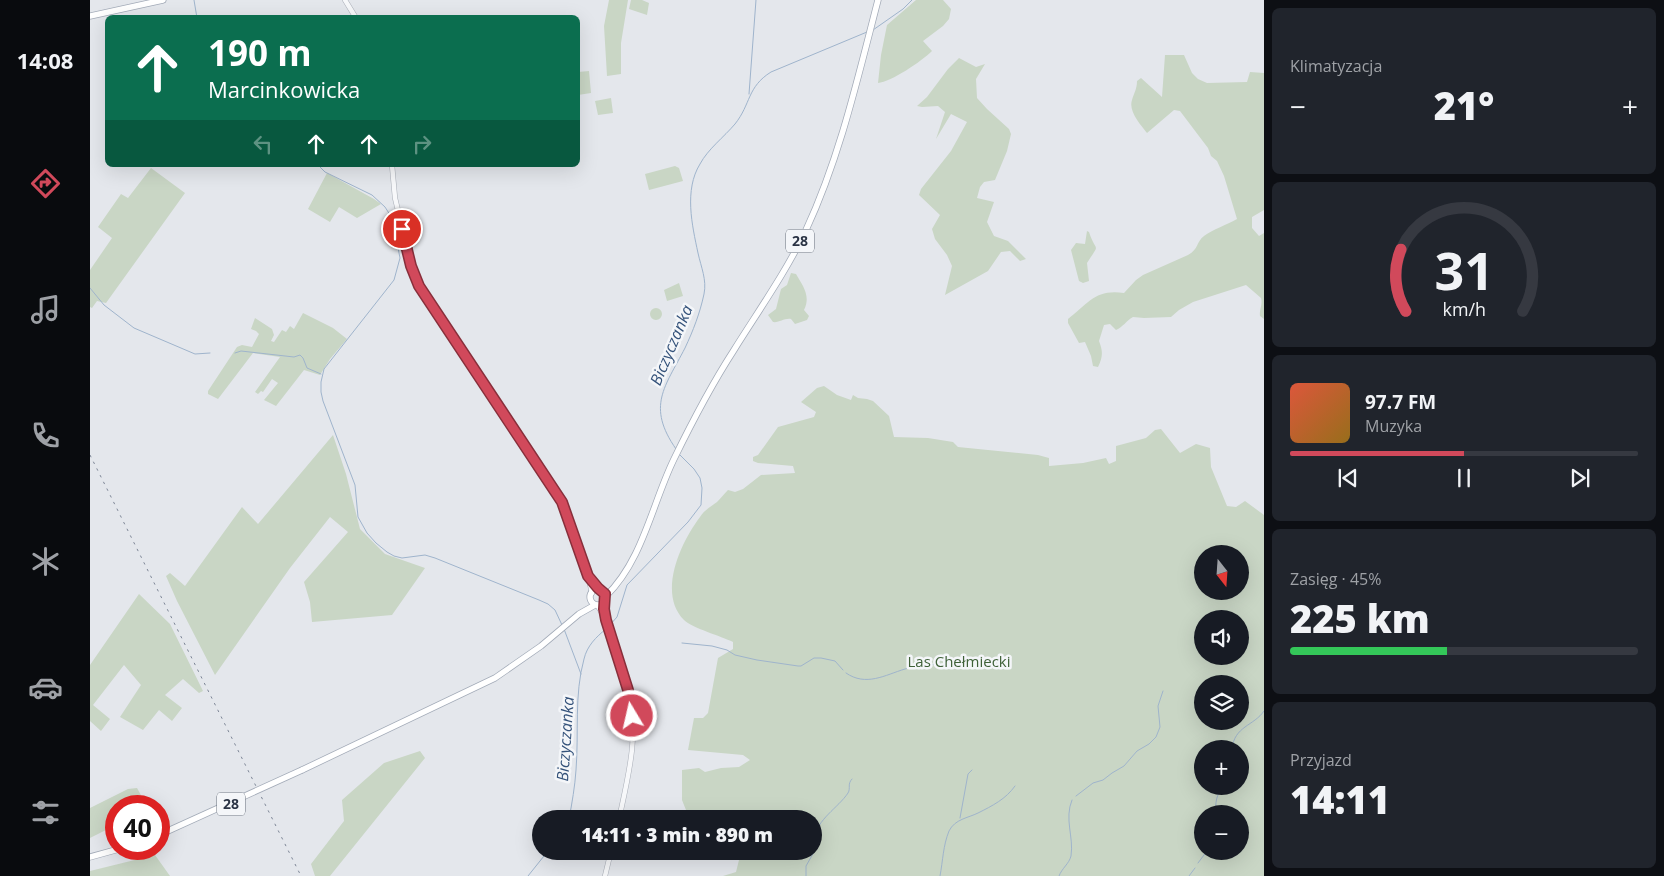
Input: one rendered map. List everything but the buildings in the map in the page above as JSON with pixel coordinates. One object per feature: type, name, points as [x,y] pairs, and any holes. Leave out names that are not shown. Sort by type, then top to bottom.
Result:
[{"type":"main road","points":[[90,16],[164,0]]},
{"type":"main road","name":"28","points":[[170,830],[302,770],[502,674],[555,635],[579,614],[596,605],[603,594],[615,584],[634,558],[683,441],[734,350],[765,303],[795,251],[812,217],[828,176],[849,109],[878,0]]},
{"type":"main road","points":[[596,605],[591,596],[594,590],[603,594]]},
{"type":"main road","name":"28","points":[[579,614],[591,596]]},
{"type":"main road","points":[[90,857],[105,853]]},
{"type":"street","points":[[345,0],[354,15]]},
{"type":"street","points":[[392,167],[395,198],[411,266],[419,286],[562,502],[588,576],[591,596]]},
{"type":"street","points":[[588,576],[603,594],[606,620],[631,704],[633,748],[621,810]]},
{"type":"street","points":[[596,605],[606,620]]},
{"type":"street","points":[[605,876],[609,860]]},
{"type":"green space","points":[[609,0],[628,0],[621,43],[621,74],[607,76],[604,26]]},
{"type":"green space","points":[[631,0],[642,0],[649,3],[647,15],[629,9]]},
{"type":"green space","points":[[916,0],[943,0],[951,9],[949,19],[923,41],[932,51],[898,75],[878,83],[887,25]]},
{"type":"green space","points":[[1165,55],[1184,55],[1192,73],[1198,79],[1207,83],[1247,82],[1250,72],[1264,73],[1264,210],[1252,217],[1252,228],[1259,236],[1264,233],[1264,319],[1260,316],[1261,298],[1246,285],[1193,302],[1171,317],[1133,317],[1116,330],[1110,324],[1104,325],[1099,341],[1102,357],[1098,367],[1093,366],[1085,342],[1079,343],[1068,323],[1068,319],[1099,295],[1114,292],[1124,293],[1143,275],[1188,255],[1204,236],[1237,219],[1224,176],[1217,161],[1211,156],[1208,148],[1180,111],[1174,110],[1147,133],[1133,113],[1131,104],[1137,81],[1141,78],[1162,97]]},
{"type":"green space","points":[[959,58],[976,67],[985,64],[976,79],[977,98],[1009,129],[1011,134],[1007,151],[995,180],[984,182],[980,187],[977,198],[994,202],[987,222],[994,236],[1008,241],[1026,259],[1020,261],[1010,251],[1001,252],[988,271],[945,295],[952,266],[947,255],[935,239],[932,229],[940,215],[919,195],[921,189],[951,151],[967,122],[951,114],[936,139],[945,112],[938,106],[917,106],[927,97],[948,69]]},
{"type":"green space","points":[[589,71],[591,93],[580,95],[580,72]]},
{"type":"green space","points":[[611,98],[613,113],[598,115],[595,101]]},
{"type":"green space","points":[[675,166],[679,168],[683,181],[649,190],[645,174]]},
{"type":"green space","points":[[151,168],[185,193],[106,303],[97,301],[92,308],[90,307],[90,270],[112,238],[98,227],[121,194],[128,198]]},
{"type":"green space","points":[[327,173],[381,204],[357,218],[339,207],[330,222],[308,209]]},
{"type":"green space","points":[[1087,231],[1096,249],[1087,263],[1089,281],[1083,283],[1079,281],[1071,250],[1076,243],[1085,244]]},
{"type":"green space","points":[[791,273],[796,274],[805,291],[807,300],[804,310],[809,316],[807,320],[795,324],[791,319],[773,322],[768,315],[776,309],[781,289],[787,285]]},
{"type":"green space","points":[[679,283],[683,296],[667,301],[664,290]]},
{"type":"green space","points":[[654,308],[658,308],[662,314],[658,320],[654,320],[650,316],[650,312]]},
{"type":"green space","points":[[303,313],[333,328],[347,339],[330,359],[320,375],[304,370],[276,406],[264,400],[278,383],[272,379],[263,392],[261,391],[258,394],[255,392],[280,357],[253,353],[218,399],[208,394],[208,391],[237,347],[242,345],[252,347],[259,334],[251,329],[255,318],[272,329],[274,335],[271,341],[274,342],[282,330],[286,332],[290,326],[294,329]]},
{"type":"green space","name":"Las Chełmiecki","points":[[824,386],[837,395],[851,400],[853,395],[873,401],[889,416],[894,437],[928,438],[953,442],[958,447],[1038,455],[1049,458],[1049,466],[1083,463],[1106,458],[1109,464],[1116,461],[1116,446],[1146,438],[1155,430],[1161,429],[1180,453],[1196,444],[1210,448],[1211,467],[1227,506],[1236,507],[1245,501],[1264,515],[1264,876],[723,876],[736,872],[739,860],[822,860],[822,810],[686,810],[682,800],[682,770],[699,768],[705,772],[721,768],[739,767],[750,760],[743,755],[688,750],[694,718],[703,718],[708,713],[718,658],[733,649],[733,642],[700,629],[684,620],[676,609],[672,596],[672,582],[679,553],[693,527],[704,512],[728,490],[735,492],[743,489],[761,475],[795,473],[793,466],[758,463],[753,461],[753,457],[758,455],[778,427],[814,417],[816,412],[801,402],[817,388]]},
{"type":"green space","points":[[333,435],[346,474],[360,529],[385,554],[425,568],[392,615],[312,622],[310,602],[304,582],[348,532],[330,517],[290,568],[215,675],[166,576],[170,573],[185,586],[242,507],[258,524]]},
{"type":"green space","points":[[139,594],[170,624],[203,691],[199,693],[183,679],[165,695],[182,708],[172,721],[159,710],[143,730],[120,717],[141,685],[124,665],[93,705],[110,719],[101,731],[90,721],[90,665]]},
{"type":"green space","points":[[420,751],[425,758],[330,876],[315,876],[311,864],[344,821],[342,800],[384,763]]},
{"type":"green space","points":[[137,788],[141,795],[116,795],[128,789]]},
{"type":"green space","points":[[105,800],[105,830],[90,838],[90,808]]},
{"type":"green space","points":[[135,860],[159,860],[170,876],[90,876],[90,871]]},
{"type":"waterway","points":[[194,0],[196,15]]},
{"type":"waterway","points":[[749,94],[756,0]]},
{"type":"waterway","name":"Biczyczanka","points":[[873,30],[903,9],[912,0]]},
{"type":"waterway","name":"Biczyczanka","points":[[676,449],[667,434],[660,408],[665,386],[691,335],[705,289],[691,208],[692,185],[695,174],[707,153],[740,117],[753,90],[763,78],[771,72],[867,32]]},
{"type":"waterway","points":[[320,167],[325,172],[372,195],[385,207],[392,218],[400,258],[394,280],[324,369],[321,382],[323,401],[355,485],[358,517],[367,533],[376,543],[394,556],[402,558],[425,555],[435,558],[539,600],[555,610],[562,625]]},
{"type":"waterway","points":[[90,288],[104,305],[134,328],[195,354],[210,353]]},
{"type":"waterway","points":[[235,353],[241,351],[294,357],[300,355],[307,368],[321,374]]},
{"type":"waterway","name":"Biczyczanka","points":[[609,626],[617,617],[627,585],[688,522],[701,505],[702,488],[700,478],[678,453]]},
{"type":"waterway","points":[[564,629],[581,674]]},
{"type":"waterway","name":"Biczyczanka","points":[[570,810],[576,776],[578,700],[581,673],[587,650],[606,629]]},
{"type":"waterway","points":[[682,643],[712,646],[727,650],[735,655],[798,666],[814,658],[821,658],[835,661],[843,670]]},
{"type":"waterway","points":[[846,673],[861,679],[876,679],[913,667],[940,664]]},
{"type":"waterway","points":[[1076,796],[1093,783],[1103,780],[1124,766],[1137,751],[1156,737],[1160,727],[1158,706],[1163,691]]},
{"type":"waterway","points":[[1234,740],[1240,731],[1264,711]]},
{"type":"waterway","points":[[960,818],[968,774],[972,770]]},
{"type":"waterway","points":[[822,821],[848,793],[852,779]]},
{"type":"waterway","points":[[940,876],[945,842],[952,827],[958,821],[998,802],[1015,786]]},
{"type":"waterway","points":[[1216,805],[1218,795]]},
{"type":"waterway","points":[[1059,876],[1071,856],[1069,814],[1072,800]]},
{"type":"waterway","name":"Biczyczanka","points":[[528,876],[541,860]]},
{"type":"waterway","points":[[806,876],[806,866],[809,860]]},
{"type":"waterway","points":[[1189,876],[1195,868]]},
{"type":"railway","points":[[90,455],[301,876]]},
{"type":"route","points":[[402,229],[414,277],[419,286],[562,502],[588,576],[606,596],[604,609],[606,620],[628,690],[632,716]]}]
